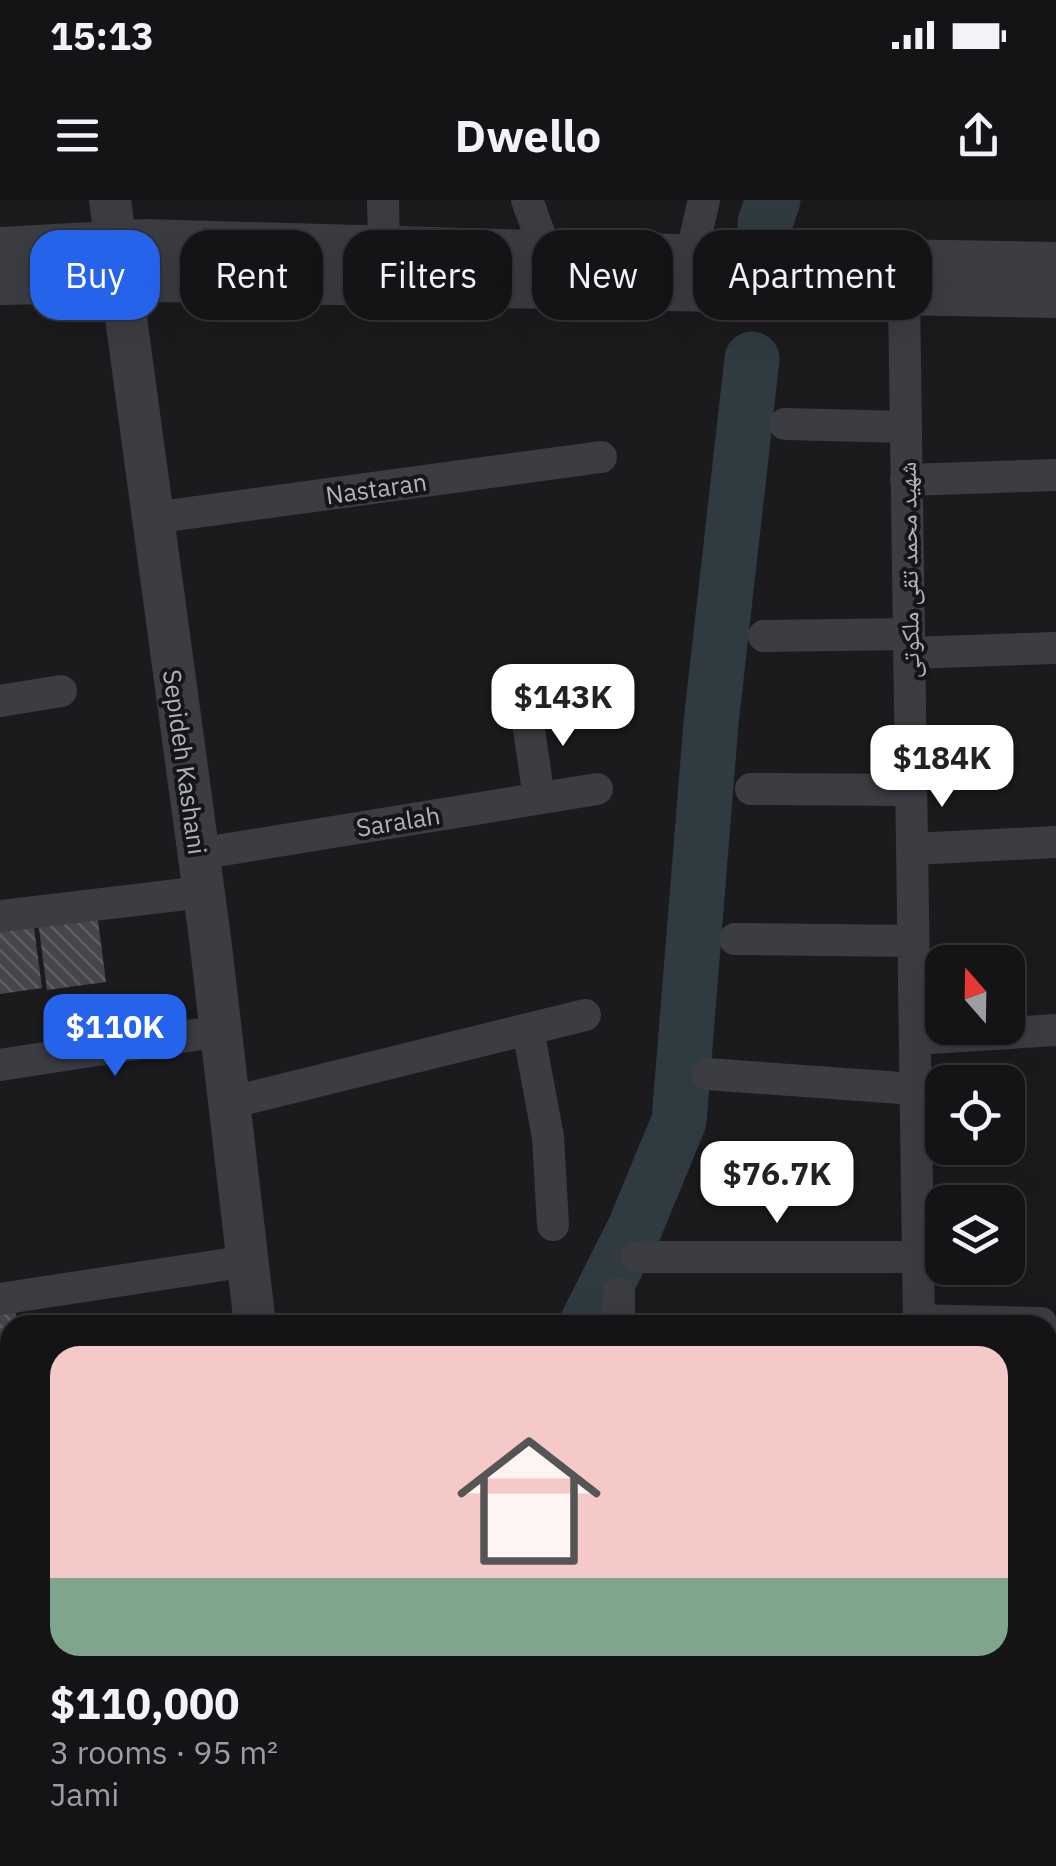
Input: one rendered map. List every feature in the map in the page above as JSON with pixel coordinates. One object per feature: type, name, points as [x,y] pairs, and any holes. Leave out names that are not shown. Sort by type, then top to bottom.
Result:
[{"type":"street","points":[[383,200],[384,230]]},
{"type":"street","points":[[527,200],[538,230]]},
{"type":"street","points":[[691,256],[704,200]]},
{"type":"street","points":[[160,242],[343,246]]},
{"type":"street","points":[[160,244],[693,281]]},
{"type":"street","points":[[0,248],[30,246]]},
{"type":"street","points":[[673,256],[1056,263]]},
{"type":"street","points":[[0,284],[30,273]]},
{"type":"street","points":[[932,296],[1056,296]]},
{"type":"street","name":"Sepideh Kashani","points":[[126,320],[201,873],[254,1315]]},
{"type":"street","name":"شهید محمد تقی ملکوتی","points":[[904,320],[919,1315]]},
{"type":"street","points":[[785,424],[906,427]]},
{"type":"street","name":"Nastaran","points":[[152,518],[601,457]]},
{"type":"street","points":[[906,480],[1056,476]]},
{"type":"street","points":[[764,636],[1056,648]]},
{"type":"street","points":[[0,701],[61,692]]},
{"type":"street","points":[[526,708],[539,798]]},
{"type":"street","name":"Saralah","points":[[0,916],[539,798],[597,789]]},
{"type":"street","points":[[751,789],[911,790]]},
{"type":"street","points":[[912,849],[1056,842]]},
{"type":"street","points":[[735,939],[913,941]]},
{"type":"street","points":[[229,1103],[585,1015]]},
{"type":"street","points":[[528,1030],[548,1137],[553,1225]]},
{"type":"street","points":[[914,1039],[1056,1030]]},
{"type":"street","points":[[0,1064],[221,1031]]},
{"type":"street","points":[[707,1074],[915,1089]]},
{"type":"street","points":[[637,1258],[917,1257]]},
{"type":"street","points":[[0,1299],[248,1261]]},
{"type":"building","points":[[97,913],[106,982],[47,990],[38,921]]},
{"type":"building","points":[[33,920],[42,988],[0,994],[0,924]]},
{"type":"building","points":[[14,1303],[16,1315],[0,1315],[0,1305]]},
{"type":"waterway","points":[[765,223],[773,200]]},
{"type":"waterway","points":[[591,1315],[634,1230],[679,1121],[711,723],[752,359]]}]
